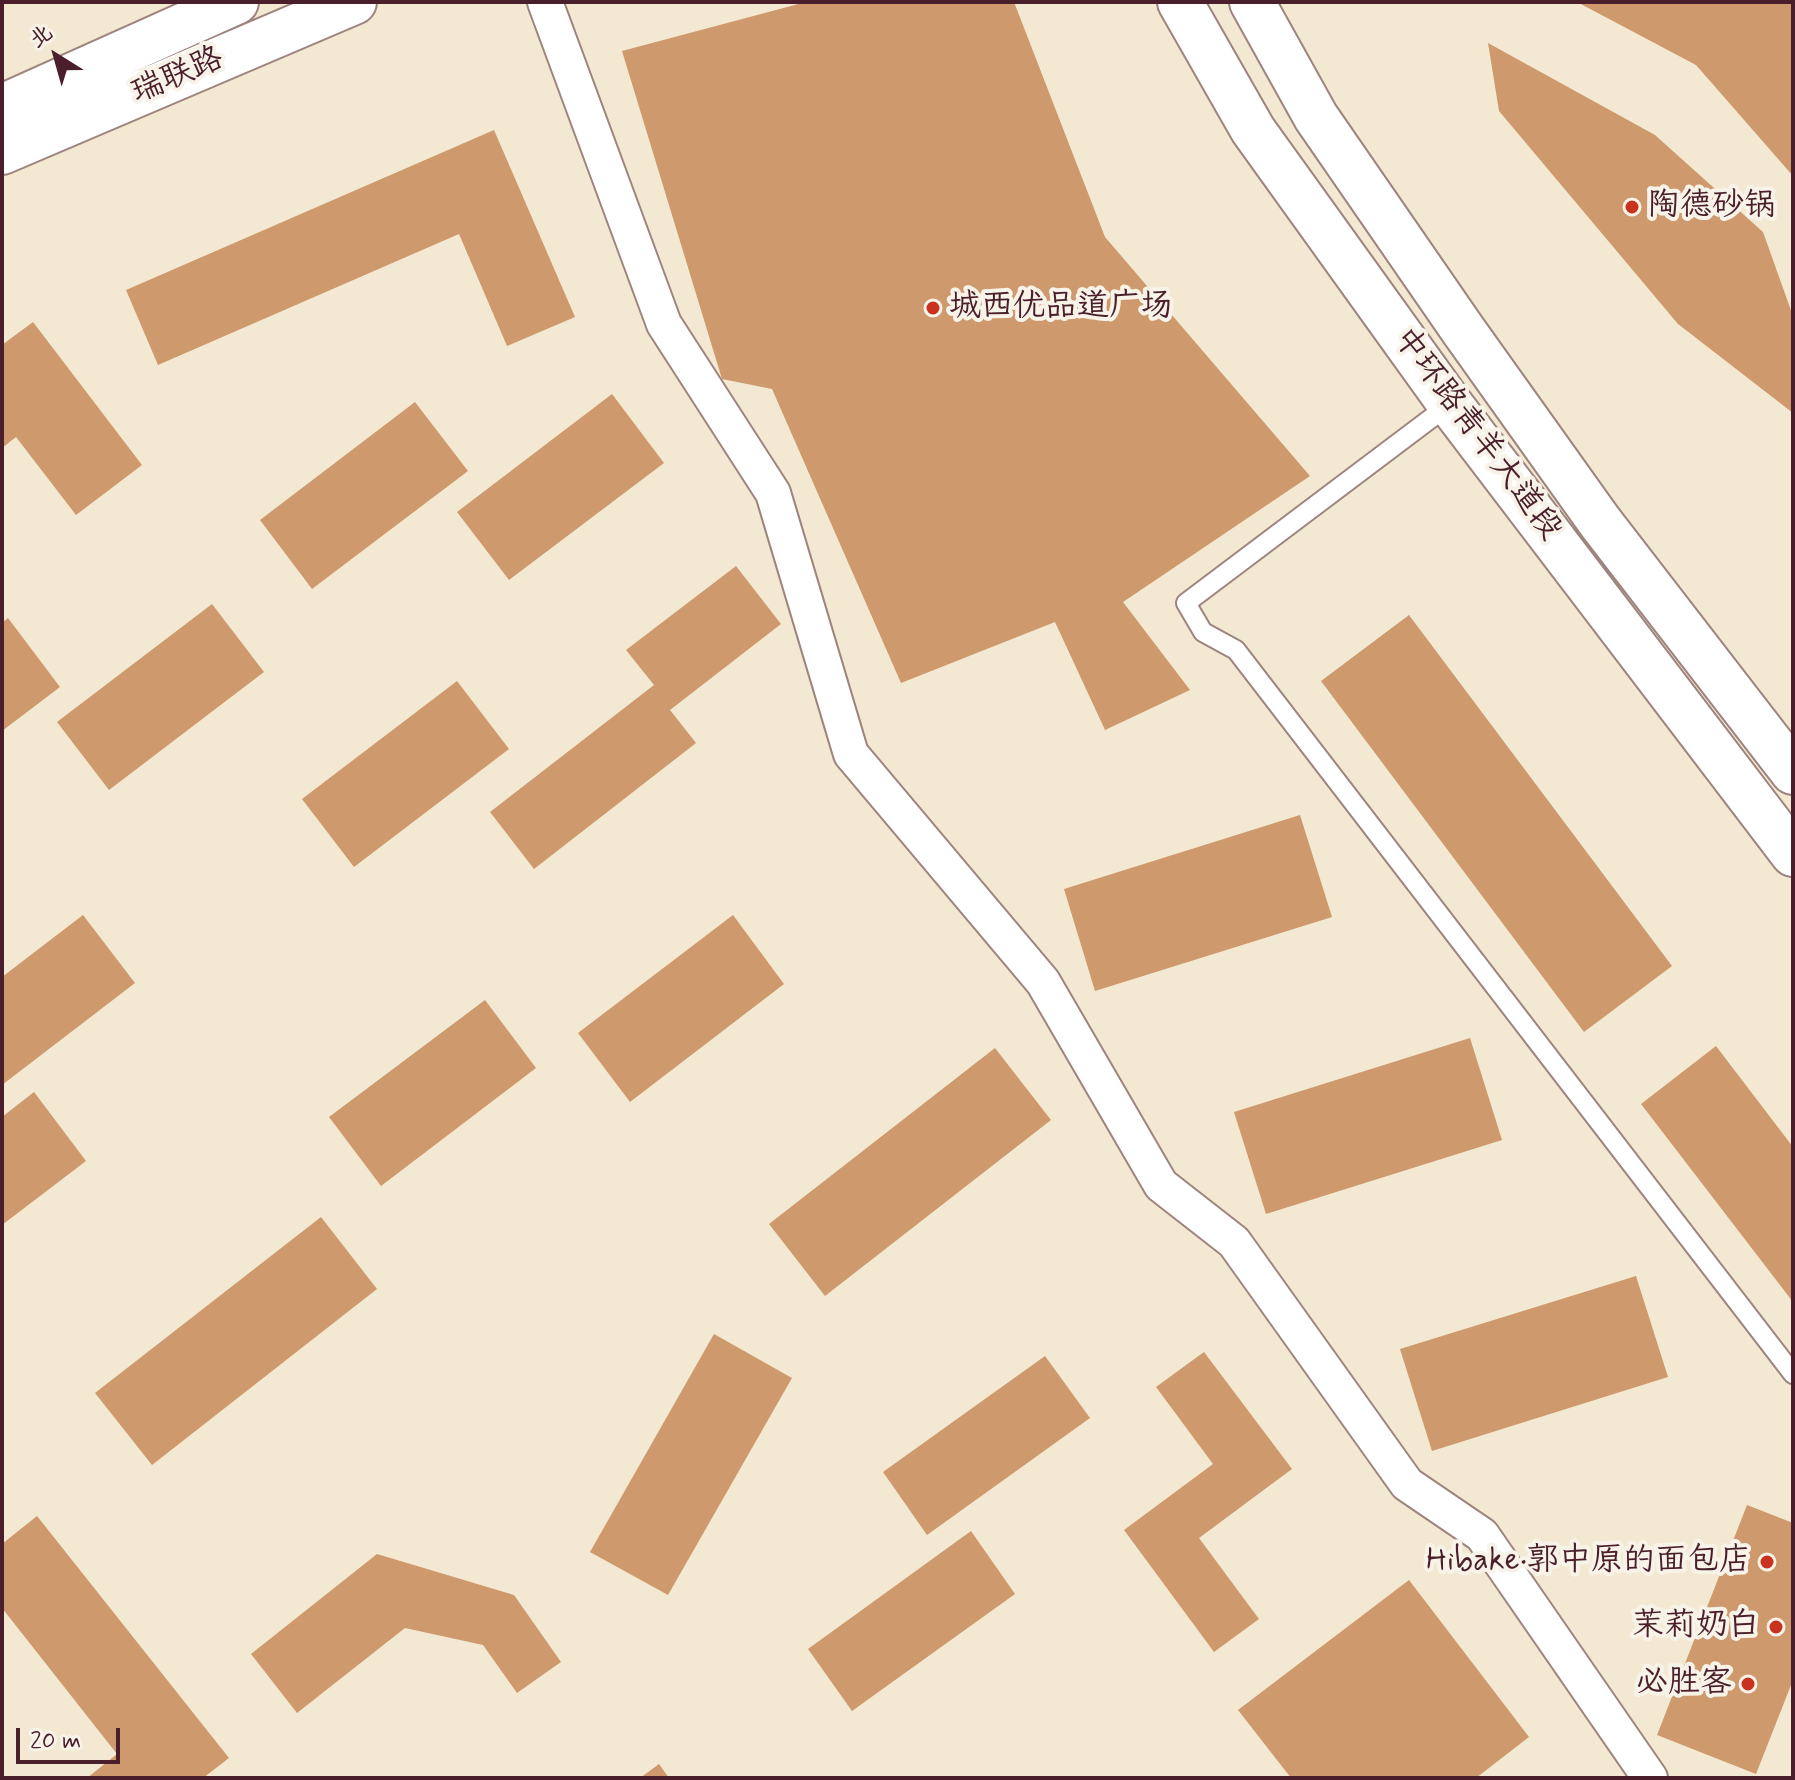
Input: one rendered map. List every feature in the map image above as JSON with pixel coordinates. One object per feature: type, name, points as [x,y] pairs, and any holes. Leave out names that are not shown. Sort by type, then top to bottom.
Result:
[{"type":"main road","name":"瑞联路","points":[[2,107],[236,2]]},
{"type":"main road","name":"瑞联路","points":[[2,152],[354,2]]},
{"type":"main road","name":"中环路青羊大道段","points":[[1180,2],[1253,130],[1450,404],[1793,854]]},
{"type":"main road","name":"中环路青羊大道段","points":[[1252,2],[1316,117],[1463,330],[1600,522],[1793,772]]},
{"type":"street","points":[[545,2],[664,324],[773,493],[851,754],[1043,982],[1161,1185],[1234,1242],[1407,1484],[1482,1535],[1650,1778]]},
{"type":"lane","points":[[1450,404],[1186,603],[1203,632],[1236,650],[1793,1374]]},
{"type":"building","name":"城西优品道广场","points":[[806,2],[1014,2],[1105,237],[1310,476],[1123,602],[1190,690],[1105,730],[1055,622],[901,683],[772,389],[722,379],[622,51]]},
{"type":"building","points":[[1577,2],[1789,2],[1793,6],[1793,176],[1696,65]]},
{"type":"building","points":[[1488,43],[1655,135],[1763,232],[1793,316],[1793,413],[1678,324],[1499,111]]},
{"type":"building","points":[[494,130],[575,317],[507,346],[459,234],[158,365],[126,290]]},
{"type":"building","points":[[33,322],[142,465],[76,515],[16,437],[2,448],[2,345]]},
{"type":"building","points":[[612,394],[664,463],[509,580],[457,512]]},
{"type":"building","points":[[415,402],[468,471],[312,589],[260,520]]},
{"type":"building","points":[[736,566],[781,624],[670,710],[696,743],[534,869],[490,812],[654,685],[626,650]]},
{"type":"building","points":[[212,604],[264,672],[109,790],[57,722]]},
{"type":"building","points":[[1409,615],[1672,966],[1584,1032],[1321,681]]},
{"type":"building","points":[[8,618],[60,687],[2,731],[2,623]]},
{"type":"building","points":[[457,681],[509,749],[354,867],[302,799]]},
{"type":"building","points":[[1300,815],[1332,917],[1095,991],[1064,889]]},
{"type":"building","points":[[83,915],[135,983],[2,1085],[2,977]]},
{"type":"building","points":[[733,915],[784,984],[630,1102],[578,1033]]},
{"type":"building","points":[[485,1000],[536,1068],[381,1186],[329,1117]]},
{"type":"building","points":[[1470,1038],[1502,1140],[1266,1214],[1234,1112]]},
{"type":"building","points":[[1716,1046],[1793,1147],[1793,1302],[1641,1104]]},
{"type":"building","points":[[995,1048],[1051,1120],[825,1296],[769,1224]]},
{"type":"building","points":[[34,1092],[86,1161],[2,1225],[2,1117]]},
{"type":"building","points":[[321,1217],[377,1289],[152,1465],[95,1393]]},
{"type":"building","points":[[1636,1276],[1668,1377],[1432,1451],[1400,1349]]},
{"type":"building","points":[[714,1334],[792,1378],[668,1595],[590,1552]]},
{"type":"building","points":[[1204,1352],[1292,1469],[1199,1538],[1259,1619],[1214,1652],[1124,1530],[1213,1464],[1156,1387]]},
{"type":"building","points":[[1045,1356],[1090,1418],[927,1535],[883,1472]]},
{"type":"building","points":[[1747,1505],[1793,1523],[1793,1680],[1756,1774],[1657,1735]]},
{"type":"building","points":[[37,1516],[229,1758],[203,1778],[87,1778],[117,1754],[2,1608],[2,1544]]},
{"type":"building","points":[[971,1531],[1015,1594],[852,1711],[808,1649]]},
{"type":"building","points":[[377,1554],[514,1595],[561,1662],[517,1693],[483,1645],[405,1628],[297,1713],[251,1654]]},
{"type":"building","points":[[1409,1580],[1529,1737],[1476,1778],[1291,1778],[1238,1710]]},
{"type":"building","points":[[659,1764],[669,1778],[640,1778]]},
{"type":"place","name":"陶德砂锅","points":[[1632,207]]},
{"type":"place","name":"城西优品道广场","points":[[933,308]]},
{"type":"place","name":"Hibake·郭中原的面包店","points":[[1767,1562]]},
{"type":"place","name":"茉莉奶白","points":[[1776,1627]]},
{"type":"place","name":"必胜客","points":[[1748,1684]]}]
